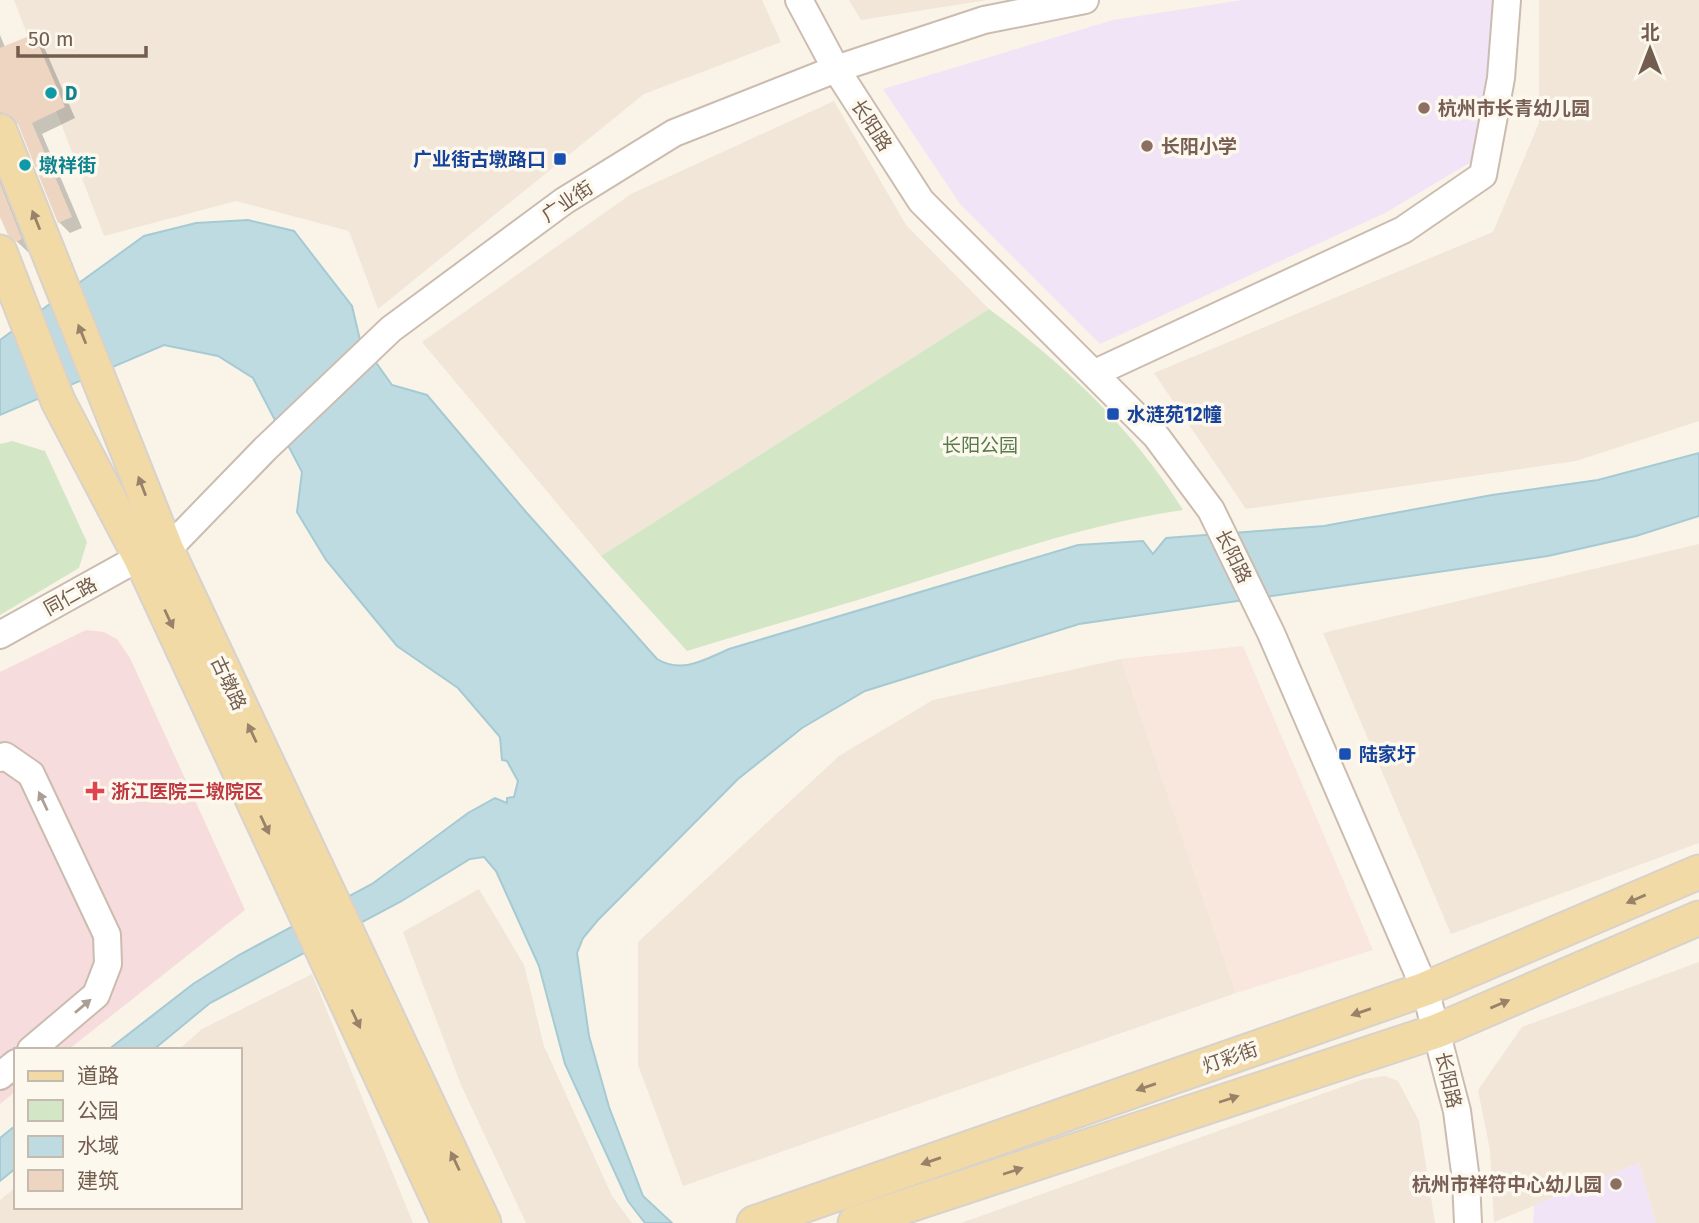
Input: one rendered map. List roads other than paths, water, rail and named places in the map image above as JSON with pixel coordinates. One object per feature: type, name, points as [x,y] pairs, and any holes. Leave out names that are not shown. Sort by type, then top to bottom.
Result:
[{"type":"main road","name":"古墩路","points":[[0,131],[103,385],[153,553]]},
{"type":"main road","name":"古墩路","points":[[0,252],[58,401],[153,553],[340,953],[484,1223]]},
{"type":"main road","name":"灯彩街","points":[[754,1223],[1425,989],[1699,872]]},
{"type":"main road","name":"灯彩街","points":[[855,1223],[1437,1031],[1699,918]]},
{"type":"main road","name":"古墩路","points":[[340,953],[449,1223]]},
{"type":"street","name":"长阳路","points":[[799,0],[836,69],[920,201],[1096,373],[1156,436],[1212,510],[1271,633],[1425,989],[1457,1111],[1466,1180],[1468,1223]]},
{"type":"street","name":"广业街","points":[[153,553],[391,329],[564,201],[674,133],[836,69],[984,20],[1085,0]]},
{"type":"street","points":[[1096,373],[1403,230],[1483,175],[1502,78],[1507,0]]},
{"type":"street","name":"同仁路","points":[[0,635],[153,553]]},
{"type":"street","points":[[0,758],[5,756],[31,774],[107,935],[108,964],[96,995],[33,1048]]},
{"type":"street","points":[[0,1076],[14,1065]]},
{"type":"water","points":[[248,220],[294,231],[352,306],[360,340],[392,385],[427,395],[526,512],[657,659],[675,665],[693,664],[729,649],[1078,545],[1143,541],[1153,554],[1166,538],[1324,526],[1492,495],[1598,480],[1699,453],[1699,516],[1636,536],[1548,556],[1079,624],[865,691],[802,728],[738,779],[598,920],[583,938],[577,953],[589,1036],[609,1107],[643,1196],[672,1223],[645,1223],[628,1201],[565,1064],[539,966],[496,871],[484,857],[470,859],[400,902],[210,1003],[155,1048],[111,1048],[193,984],[239,955],[372,884],[468,813],[495,798],[507,803],[507,798],[514,797],[518,781],[507,761],[502,760],[500,737],[458,688],[397,646],[326,560],[297,512],[302,472],[253,378],[218,356],[164,345],[0,415],[0,340],[144,236],[196,223]]},
{"type":"water","points":[[14,1127],[14,1170],[0,1181],[0,1138]]},
{"type":"place","name":"D","points":[[51,93]]},
{"type":"place","name":"杭州市长青幼儿园","points":[[1424,108]]},
{"type":"place","name":"长阳小学","points":[[1147,146]]},
{"type":"place","name":"广业街古墩路口","points":[[560,159]]},
{"type":"place","name":"墩祥街","points":[[25,165]]},
{"type":"place","name":"水涟苑12幢","points":[[1113,414]]},
{"type":"place","name":"陆家圩","points":[[1345,754]]},
{"type":"place","name":"浙江医院三墩院区","points":[[95,791]]},
{"type":"place","name":"杭州市祥符中心幼儿园","points":[[1616,1184]]},
{"type":"park label","name":"长阳公园","points":[[980,445]]}]
